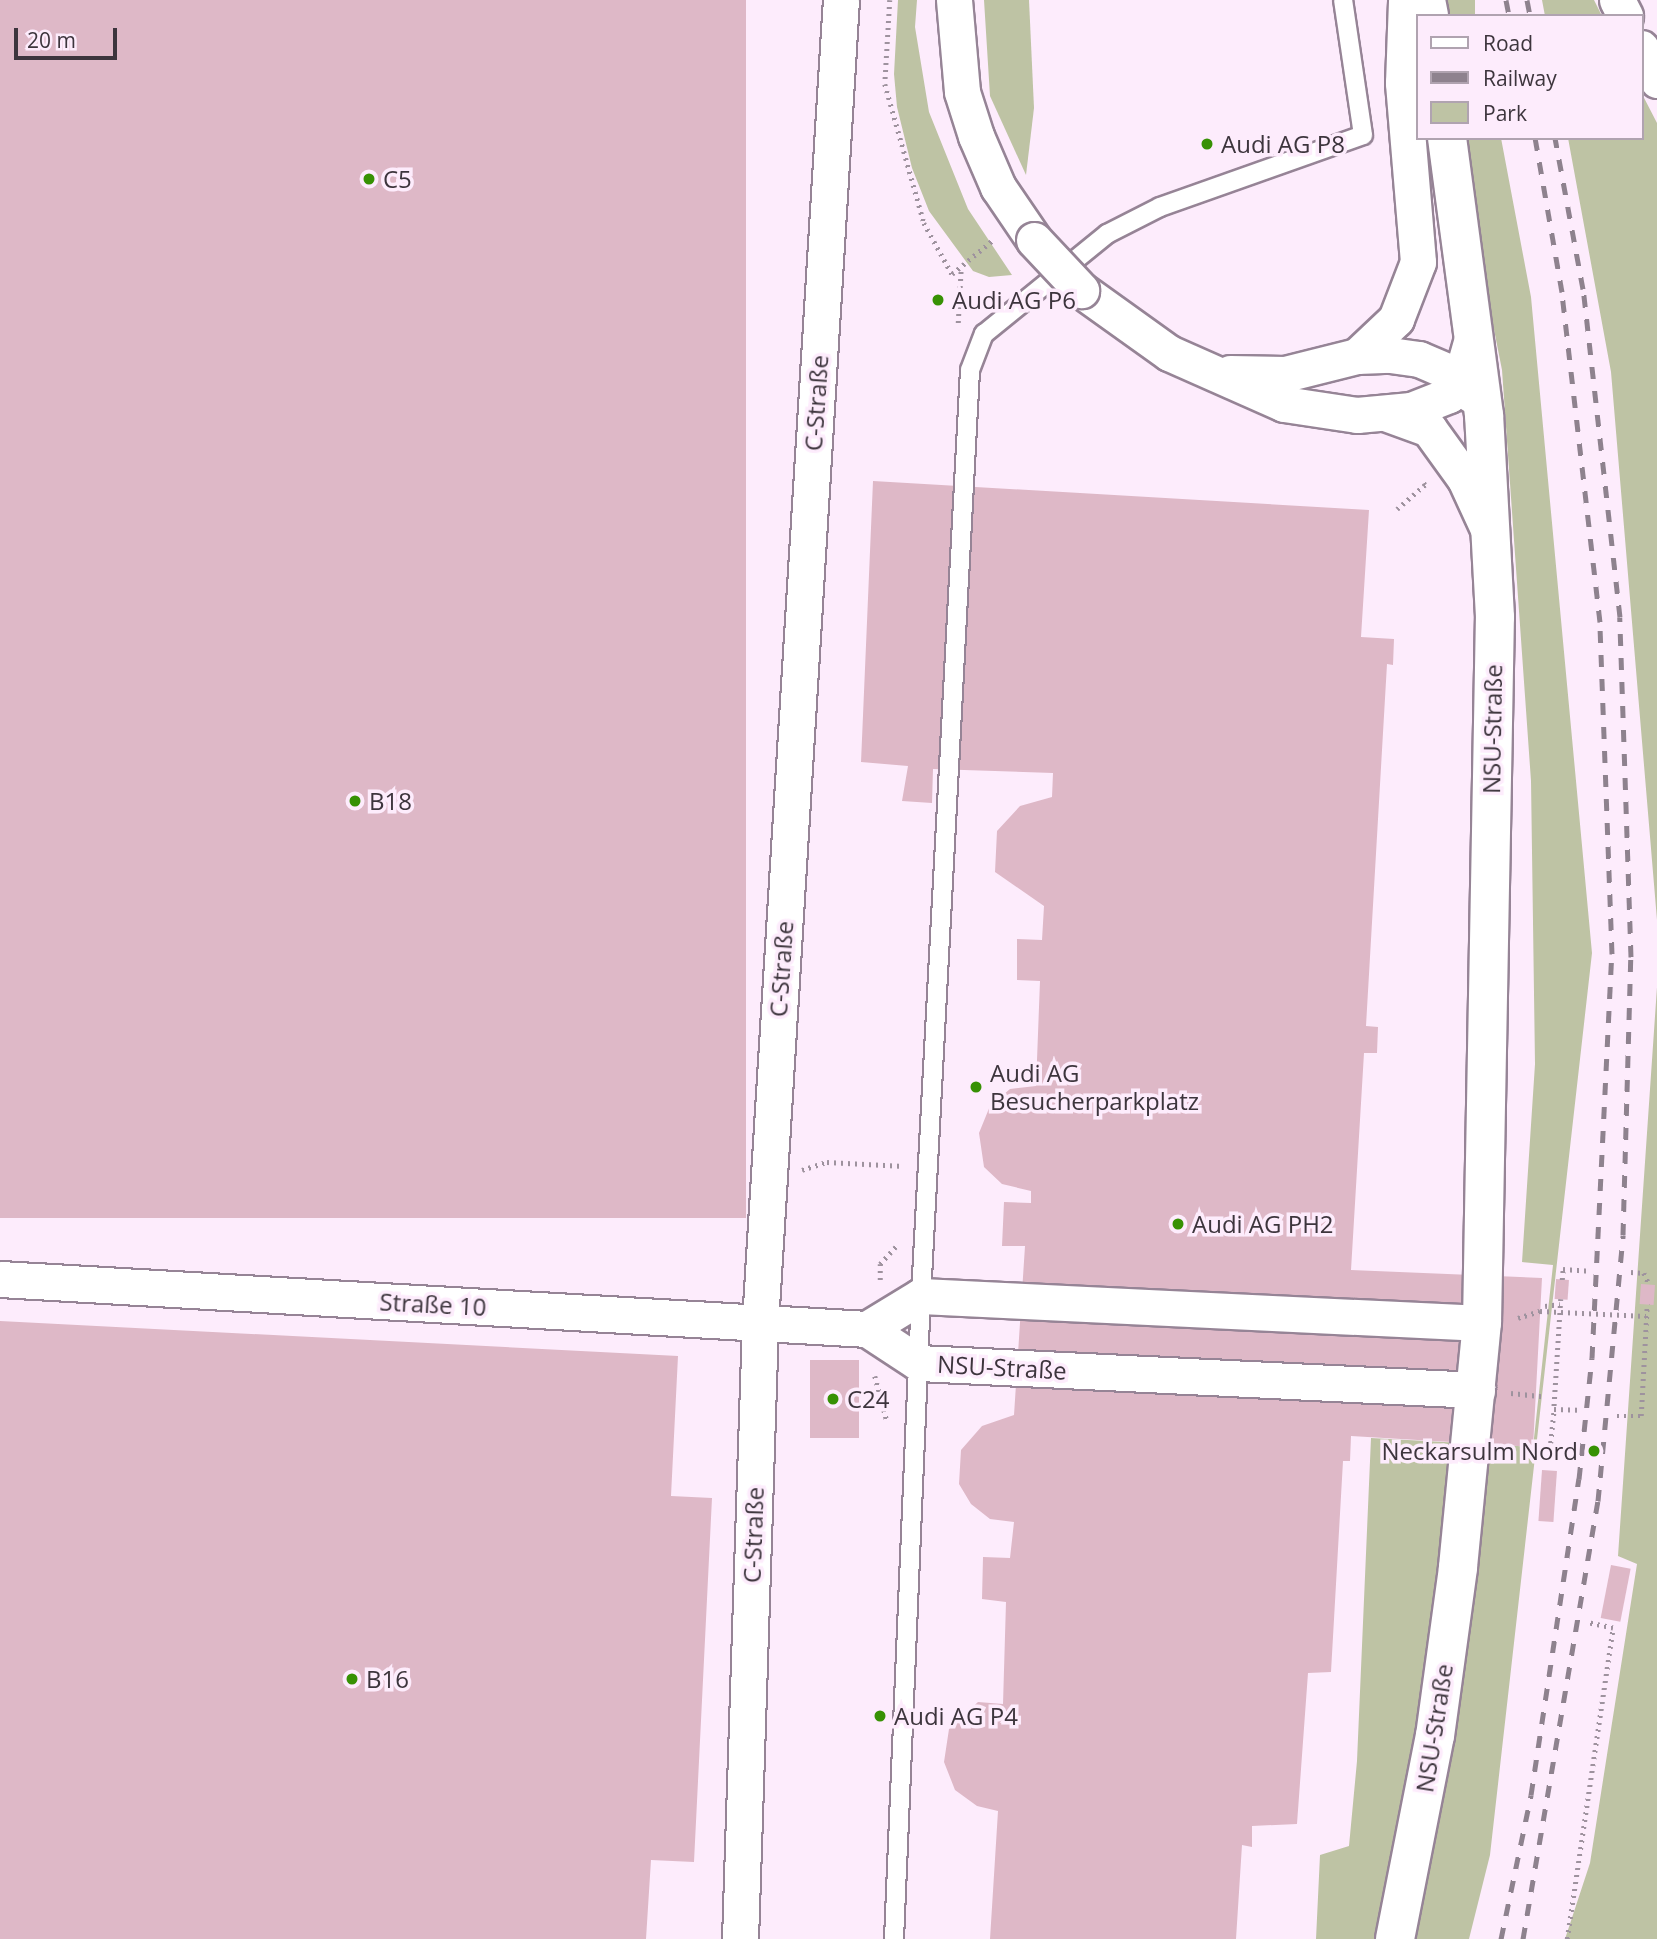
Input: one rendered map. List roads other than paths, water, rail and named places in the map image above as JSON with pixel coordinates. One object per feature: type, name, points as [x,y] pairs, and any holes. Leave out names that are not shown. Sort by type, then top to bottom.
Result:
[{"type":"main road","name":"NSU-Straße","points":[[1395,1939],[1435,1736],[1478,1390],[1494,1323],[1495,617],[1492,537],[1484,415],[1447,140]]},
{"type":"street","name":"C-Straße","points":[[740,1939],[760,1323],[841,0]]},
{"type":"street","points":[[954,0],[962,92],[976,136],[998,187],[1034,240],[1082,290],[1169,353],[1284,404],[1357,415],[1388,414],[1431,405],[1449,395],[1461,377],[1474,330]]},
{"type":"street","points":[[1357,356],[1396,319],[1418,262],[1403,83],[1406,0]]},
{"type":"street","points":[[1643,52],[1657,80]]},
{"type":"street","points":[[1219,373],[1285,374],[1357,356],[1419,359],[1461,377],[1484,415]]},
{"type":"street","points":[[1388,414],[1429,429],[1465,479],[1492,537]]},
{"type":"street","name":"Straße 10","points":[[0,1279],[867,1329]]},
{"type":"street","points":[[867,1329],[921,1296],[1494,1323]]},
{"type":"street","name":"NSU-Straße","points":[[867,1329],[919,1363],[1478,1390]]},
{"type":"lane","points":[[894,1939],[921,1296],[970,370],[984,334],[1107,234],[1160,207],[1363,135],[1343,0]]},
{"type":"railway","points":[[1506,0],[1509,14]]},
{"type":"railway","points":[[1527,0],[1530,14]]},
{"type":"railway","points":[[1501,1939],[1531,1795],[1579,1479],[1592,1358],[1612,954],[1600,622],[1562,292],[1535,140]]},
{"type":"railway","points":[[1523,1939],[1598,1501],[1623,1235],[1631,957],[1620,617],[1583,289],[1555,140]]},
{"type":"place","name":"Audi AG P8","points":[[1207,144]]},
{"type":"place","name":"C5","points":[[369,179]]},
{"type":"place","name":"Audi AG P6","points":[[938,300]]},
{"type":"place","name":"B18","points":[[355,801]]},
{"type":"place","name":"Audi AG Besucherparkplatz","points":[[976,1087]]},
{"type":"place","name":"Audi AG PH2","points":[[1178,1224]]},
{"type":"place","name":"C24","points":[[833,1399]]},
{"type":"place","name":"Neckarsulm Nord","points":[[1594,1451]]},
{"type":"place","name":"B16","points":[[352,1679]]},
{"type":"place","name":"Audi AG P4","points":[[880,1716]]}]
